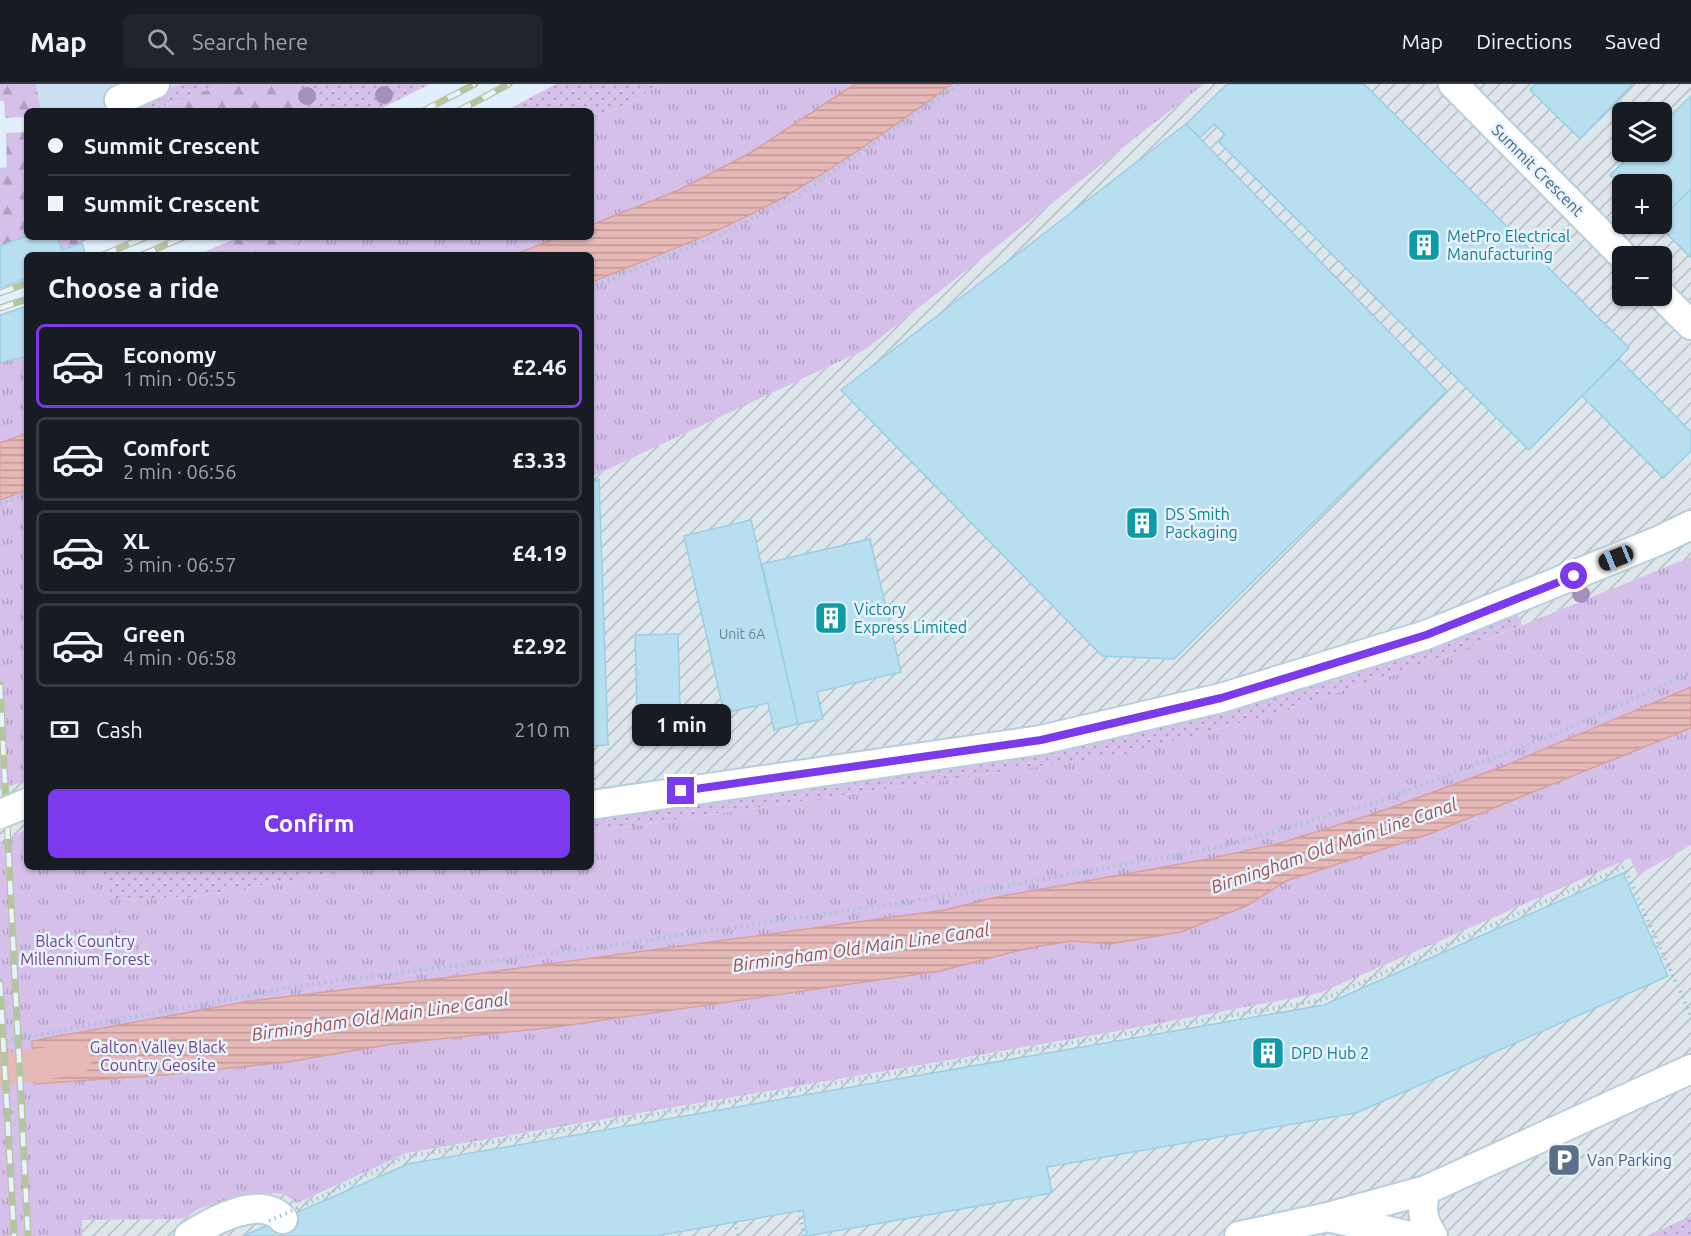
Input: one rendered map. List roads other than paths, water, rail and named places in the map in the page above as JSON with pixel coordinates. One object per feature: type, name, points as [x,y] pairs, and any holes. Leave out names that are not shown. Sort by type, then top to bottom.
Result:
[{"type":"street","points":[[120,100],[155,84]]},
{"type":"street","name":"Summit Crescent","points":[[1453,84],[1613,246]]},
{"type":"street","points":[[1672,306],[1691,325]]},
{"type":"street","points":[[594,805],[1041,740],[1221,698],[1426,635],[1658,542],[1691,525]]},
{"type":"street","points":[[0,814],[24,804]]},
{"type":"street","points":[[1277,1231],[1426,1190],[1691,1069]]},
{"type":"street","points":[[1426,1190],[1422,1205],[1425,1224],[1433,1236]]},
{"type":"street","points":[[189,1236],[251,1209],[266,1208],[284,1216]]},
{"type":"street","points":[[1277,1231],[1410,1236]]},
{"type":"water","points":[[855,84],[952,84],[859,150],[777,201],[700,238],[597,280],[594,281],[594,252],[521,252],[552,240],[594,240],[594,224],[679,190],[750,153]]},
{"type":"water","points":[[24,434],[24,491],[0,500],[0,443]]},
{"type":"water","points":[[1691,687],[1691,728],[1432,833],[1286,881],[1248,905],[1181,932],[1110,944],[1072,941],[1029,948],[940,971],[556,1027],[392,1044],[288,1062],[163,1075],[34,1084],[32,1041],[250,1001],[468,975],[945,910],[992,898],[1208,859],[1281,843],[1382,811],[1504,766]]},
{"type":"waterway","name":"Birmingham Old Main Line Canal","points":[[0,1070],[76,1059]]},
{"type":"railway","points":[[429,108],[475,84]]},
{"type":"railway","points":[[464,108],[509,84]]},
{"type":"railway","points":[[110,252],[139,240]]},
{"type":"railway","points":[[149,252],[177,240]]},
{"type":"railway","points":[[0,293],[24,284]]},
{"type":"railway","points":[[0,308],[24,300]]},
{"type":"railway","points":[[0,685],[28,1236]]},
{"type":"railway","points":[[0,982],[14,1236]]},
{"type":"place","name":"MetPro Electrical Manufacturing","points":[[1424,245]]},
{"type":"place","name":"DS Smith Packaging","points":[[1142,523]]},
{"type":"place","name":"Victory Express Limited","points":[[831,618]]},
{"type":"place","name":"DPD Hub 2","points":[[1268,1053]]},
{"type":"place","name":"Van Parking","points":[[1564,1160]]},
{"type":"park label","name":"Black Country Millennium Forest","points":[[85,950]]},
{"type":"park label","name":"Galton Valley Black Country Geosite","points":[[158,1056]]}]
